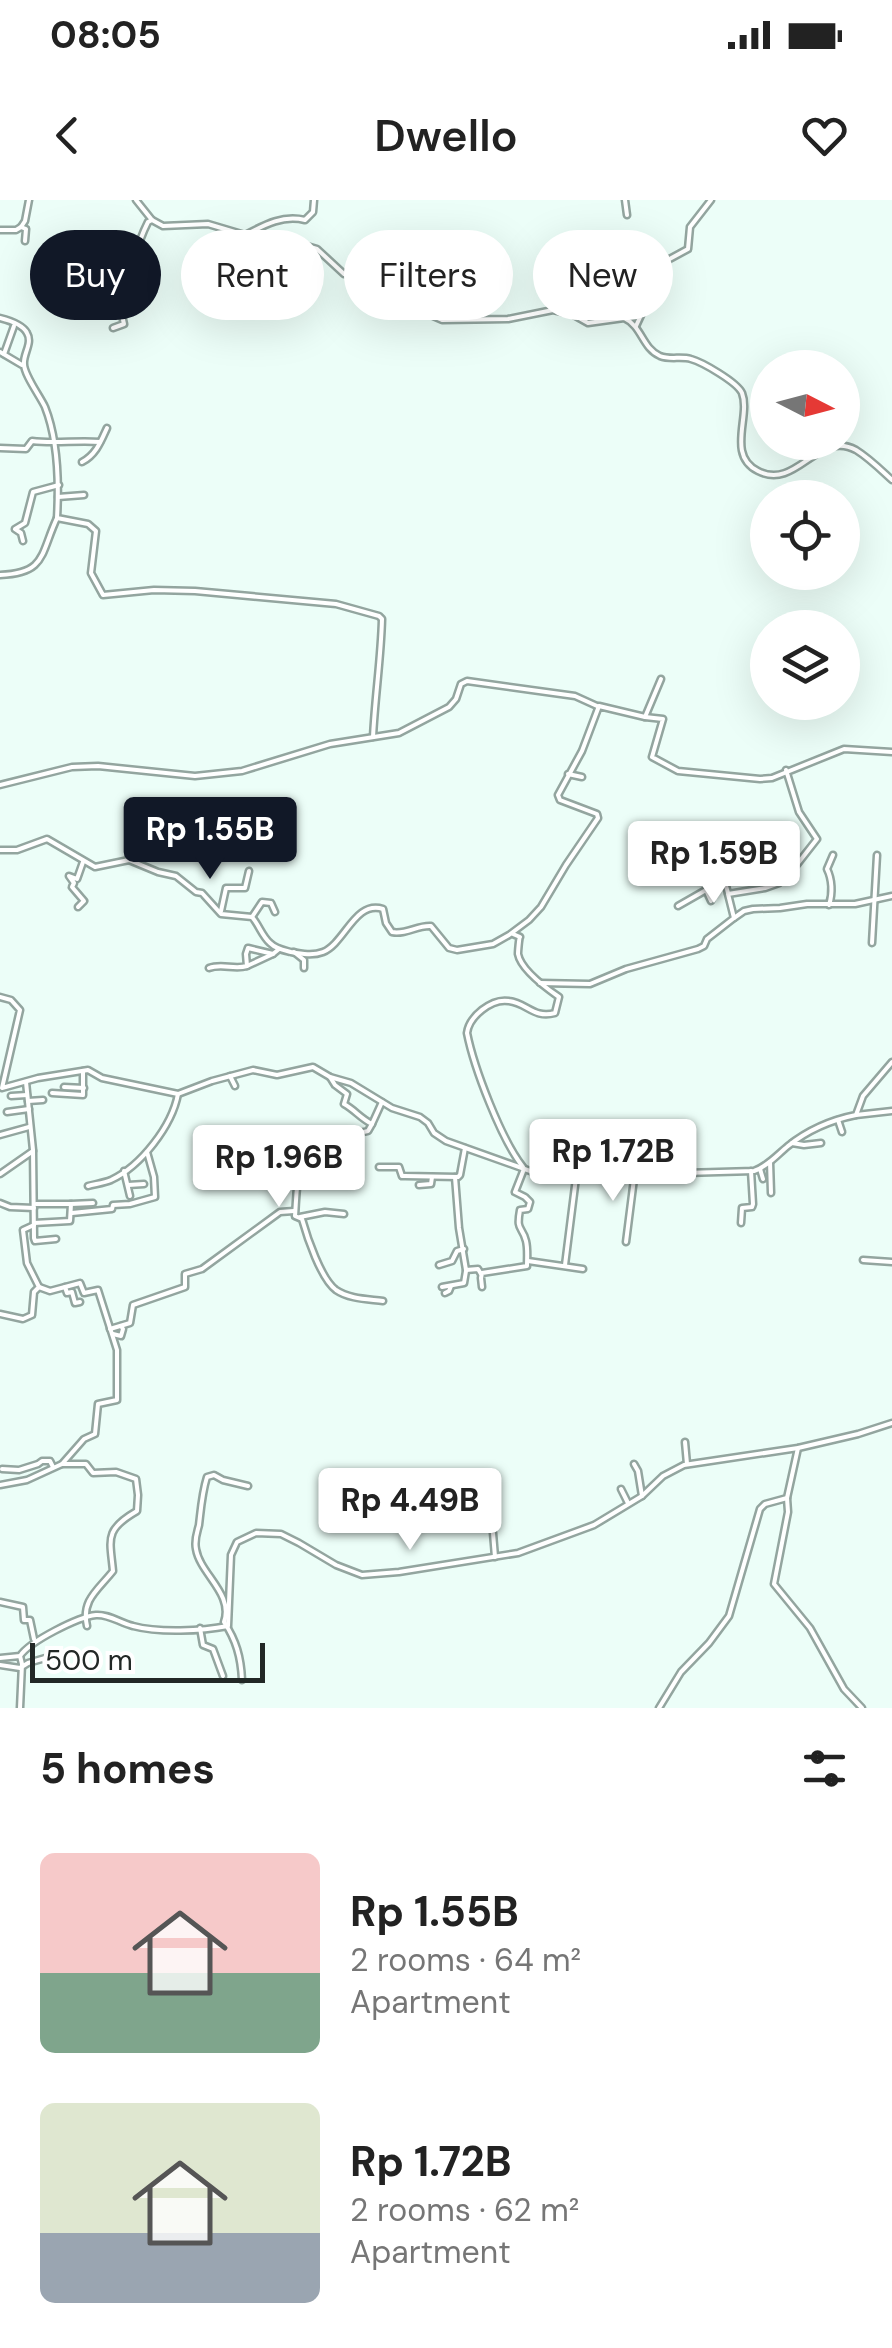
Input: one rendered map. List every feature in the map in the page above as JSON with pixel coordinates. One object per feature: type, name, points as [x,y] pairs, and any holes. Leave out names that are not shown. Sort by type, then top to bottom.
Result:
[{"type":"street","points":[[0,230],[21,227],[29,200]]},
{"type":"street","points":[[136,200],[152,220],[163,226],[208,224],[228,230]]},
{"type":"street","points":[[255,230],[280,219],[308,219],[314,200]]},
{"type":"street","points":[[625,200],[627,215]]},
{"type":"street","points":[[636,326],[642,313],[643,287],[664,262],[688,249],[690,227],[711,200]]},
{"type":"street","points":[[144,230],[152,220]]},
{"type":"street","points":[[21,227],[26,229],[25,241]]},
{"type":"street","points":[[324,255],[344,274],[379,273],[398,278],[411,287],[422,308],[438,320],[495,320],[553,310],[588,322],[622,317],[636,326],[645,344],[658,354],[701,363],[739,388],[743,397],[743,453],[754,470],[788,473],[827,447],[838,445],[855,450],[892,480]]},
{"type":"street","points":[[0,318],[27,331],[24,366]]},
{"type":"street","points":[[113,328],[124,324],[123,320]]},
{"type":"street","points":[[0,575],[20,575],[34,568],[57,518],[59,485],[44,406],[24,366],[2,353],[15,324]]},
{"type":"street","points":[[82,462],[89,458],[107,428]]},
{"type":"street","points":[[0,448],[24,449],[32,441],[100,442]]},
{"type":"street","points":[[23,542],[21,533],[15,529],[25,523],[32,492],[59,485]]},
{"type":"street","points":[[58,497],[84,496]]},
{"type":"street","points":[[57,518],[88,524],[96,531],[90,564],[105,596],[154,590],[195,591],[336,604],[381,618],[382,652],[373,736]]},
{"type":"street","points":[[645,718],[661,678]]},
{"type":"street","points":[[0,785],[72,766],[195,776],[242,771],[330,744],[399,733],[450,707],[461,684],[467,681],[575,696],[599,706],[662,719],[652,756],[676,770],[772,778],[844,749],[892,752]]},
{"type":"street","points":[[252,917],[268,941],[279,949],[294,952],[317,954],[332,947],[357,918],[376,907],[383,910],[392,932],[402,934],[431,926],[449,948],[493,944],[541,907],[598,818],[558,798],[599,706]]},
{"type":"street","points":[[728,894],[779,883],[816,842],[797,808],[786,770]]},
{"type":"street","points":[[568,774],[582,777]]},
{"type":"street","points":[[0,850],[17,850],[47,839],[82,862],[101,867],[129,860],[179,877],[202,893],[221,914],[252,917]]},
{"type":"street","points":[[678,906],[706,890],[717,869],[717,854]]},
{"type":"street","points":[[829,904],[832,892],[826,869],[833,854]]},
{"type":"street","points":[[872,943],[878,855]]},
{"type":"street","points":[[78,907],[84,902],[69,876],[77,879],[82,862]]},
{"type":"street","points":[[696,870],[755,863]]},
{"type":"street","points":[[732,865],[734,876],[766,868]]},
{"type":"street","points":[[717,869],[734,918]]},
{"type":"street","points":[[221,914],[226,888],[245,888],[249,871]]},
{"type":"street","points":[[706,890],[710,901]]},
{"type":"street","points":[[540,983],[590,984],[626,969],[698,949],[746,910],[892,896]]},
{"type":"street","points":[[252,917],[262,902],[271,902],[275,912]]},
{"type":"street","points":[[509,934],[519,936],[519,956],[540,983],[559,997],[559,1003],[552,1015],[533,1012],[506,1000],[482,1011],[467,1029],[486,1092],[525,1170]]},
{"type":"street","points":[[248,966],[248,948],[273,954]]},
{"type":"street","points":[[210,968],[241,968],[279,949]]},
{"type":"street","points":[[294,952],[304,965],[312,966]]},
{"type":"street","points":[[0,997],[11,1000],[20,1010],[1,1088],[90,1071],[102,1078],[178,1094],[256,1069],[277,1076],[312,1067],[351,1083],[396,1110],[420,1117],[440,1138],[525,1170],[545,1173],[606,1168],[684,1173],[751,1171],[760,1169],[814,1128],[856,1115],[892,1111]]},
{"type":"street","points":[[856,1115],[863,1096],[892,1062]]},
{"type":"street","points":[[883,1073],[892,1070]]},
{"type":"street","points":[[52,1093],[83,1095],[83,1071]]},
{"type":"street","points":[[230,1076],[235,1086]]},
{"type":"street","points":[[330,1077],[347,1094],[344,1104],[372,1124]]},
{"type":"street","points":[[26,1081],[36,1240],[56,1239]]},
{"type":"street","points":[[64,1087],[84,1088]]},
{"type":"street","points":[[88,1186],[124,1172],[146,1151],[174,1111],[178,1094]]},
{"type":"street","points":[[11,1096],[43,1100]]},
{"type":"street","points":[[344,1214],[326,1212],[295,1217],[298,1177],[313,1144],[324,1137],[368,1131],[382,1102]]},
{"type":"street","points":[[7,1112],[29,1109]]},
{"type":"street","points":[[838,1120],[842,1132]]},
{"type":"street","points":[[0,1135],[30,1126]]},
{"type":"street","points":[[792,1143],[821,1143]]},
{"type":"street","points":[[379,1167],[399,1167],[403,1176],[455,1177],[460,1175],[465,1148]]},
{"type":"street","points":[[0,1174],[33,1150]]},
{"type":"street","points":[[72,1213],[112,1209],[113,1205],[156,1197],[146,1151]]},
{"type":"street","points":[[770,1162],[770,1194]]},
{"type":"street","points":[[760,1169],[763,1179]]},
{"type":"street","points":[[481,1274],[527,1266],[526,1236],[518,1226],[520,1210],[528,1209],[530,1202],[515,1192],[525,1170]]},
{"type":"street","points":[[565,1265],[577,1170]]},
{"type":"street","points":[[626,1242],[635,1170]]},
{"type":"street","points":[[741,1223],[742,1208],[754,1204],[751,1171]]},
{"type":"street","points":[[124,1172],[130,1196]]},
{"type":"street","points":[[443,1290],[466,1282],[455,1177]]},
{"type":"street","points":[[419,1185],[432,1184],[432,1178]]},
{"type":"street","points":[[128,1184],[144,1184]]},
{"type":"street","points":[[0,1203],[10,1207],[93,1203]]},
{"type":"street","points":[[62,1464],[84,1439],[95,1434],[98,1404],[117,1400],[116,1350],[98,1290],[84,1292],[80,1283],[48,1292],[39,1287],[26,1263],[23,1229],[34,1224],[70,1221],[72,1204]]},
{"type":"street","points":[[111,1330],[130,1323],[133,1304],[185,1287],[185,1274],[202,1269],[280,1212],[295,1212]]},
{"type":"street","points":[[300,1218],[326,1278],[336,1290],[383,1301]]},
{"type":"street","points":[[439,1265],[452,1261],[456,1252],[464,1249]]},
{"type":"street","points":[[863,1260],[892,1262]]},
{"type":"street","points":[[528,1261],[583,1269]]},
{"type":"street","points":[[466,1271],[478,1269],[482,1287]]},
{"type":"street","points":[[0,1314],[28,1318],[32,1315],[34,1292],[39,1287]]},
{"type":"street","points":[[66,1287],[75,1303],[80,1302]]},
{"type":"street","points":[[111,1330],[121,1336],[121,1326]]},
{"type":"street","points":[[228,1626],[231,1555],[237,1542],[256,1534],[281,1534],[336,1566],[362,1574],[496,1557],[594,1525],[687,1464],[798,1448],[892,1422]]},
{"type":"street","points":[[685,1442],[687,1464]]},
{"type":"street","points":[[798,1448],[774,1584],[810,1628],[834,1674],[862,1708]]},
{"type":"street","points":[[2,1469],[23,1469],[45,1460],[53,1467]]},
{"type":"street","points":[[0,1485],[27,1480],[62,1464],[86,1464],[93,1473],[116,1472],[136,1479],[136,1511],[118,1525],[108,1546],[113,1571],[88,1601],[88,1626]]},
{"type":"street","points":[[634,1464],[642,1496]]},
{"type":"street","points":[[242,1680],[238,1648],[224,1622],[224,1600],[196,1550],[205,1481],[212,1475],[248,1486]]},
{"type":"street","points":[[622,1489],[628,1503]]},
{"type":"street","points":[[658,1708],[681,1672],[730,1616],[761,1507],[787,1498]]},
{"type":"street","points":[[114,1519],[118,1525]]},
{"type":"street","points":[[493,1533],[496,1557]]},
{"type":"street","points":[[0,1602],[23,1607],[24,1620],[30,1620],[32,1639],[38,1639]]},
{"type":"street","points":[[20,1708],[20,1656],[24,1649],[85,1618],[100,1615],[136,1627],[166,1630],[228,1626]]},
{"type":"street","points":[[200,1628],[203,1645],[213,1649],[223,1676]]},
{"type":"street","points":[[0,1665],[20,1668],[59,1654]]},
{"type":"street","points":[[0,1658],[20,1656]]}]
